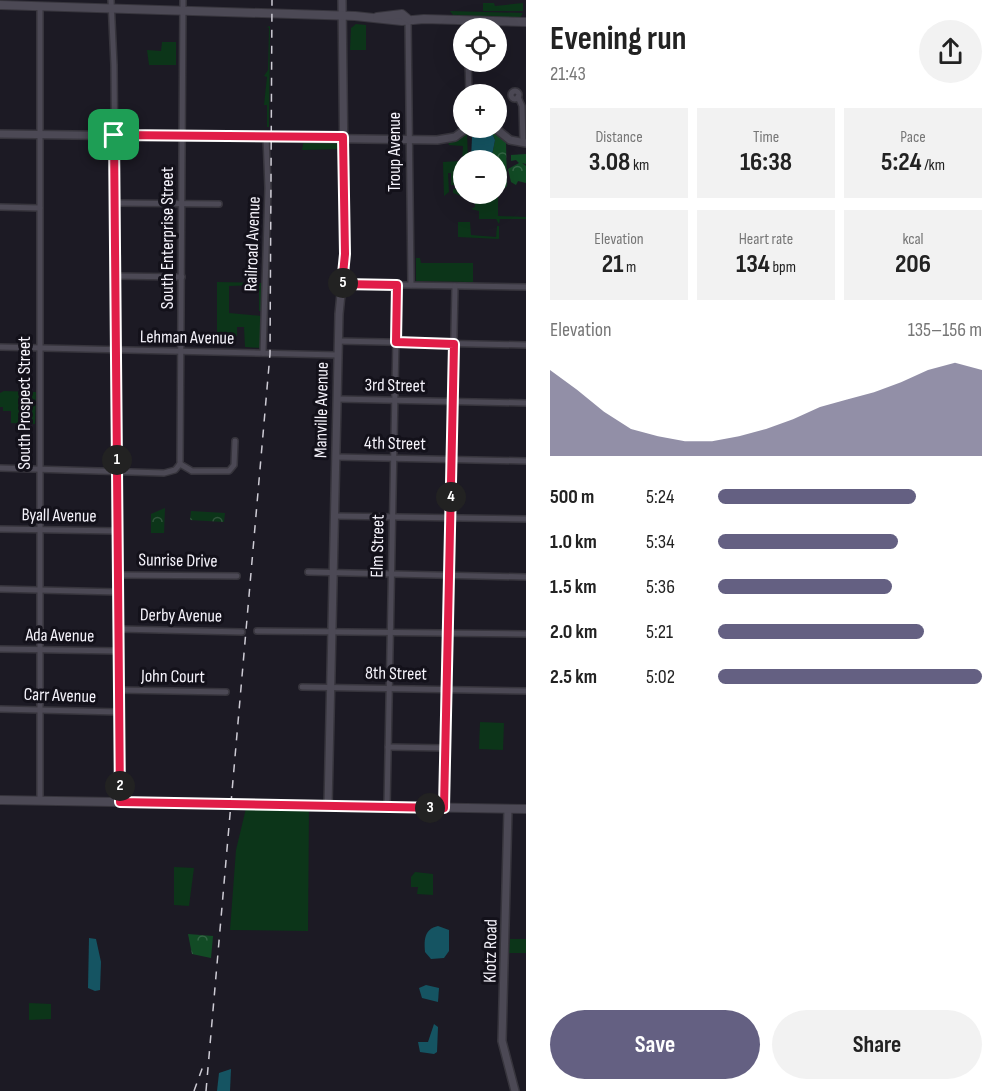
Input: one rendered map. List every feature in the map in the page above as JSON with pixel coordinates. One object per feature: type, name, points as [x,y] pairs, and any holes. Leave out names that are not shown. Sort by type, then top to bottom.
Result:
[{"type":"main road","points":[[0,5],[111,4],[183,12],[376,18],[387,14],[402,14],[408,19],[453,23]]},
{"type":"main road","points":[[507,23],[526,22]]},
{"type":"main road","points":[[0,800],[526,809]]},
{"type":"street","name":"South Enterprise Street","points":[[180,464],[183,0]]},
{"type":"street","name":"Manville Avenue","points":[[328,806],[338,341],[345,254],[342,0]]},
{"type":"street","name":"South Prospect Street","points":[[40,3],[38,469],[40,800]]},
{"type":"street","points":[[111,4],[120,802]]},
{"type":"street","name":"Troup Avenue","points":[[408,19],[411,285]]},
{"type":"street","points":[[507,137],[524,142],[522,106],[518,98]]},
{"type":"street","points":[[0,134],[409,139],[453,137]]},
{"type":"street","name":"Railroad Avenue","points":[[263,354],[268,188],[266,136]]},
{"type":"street","points":[[115,203],[219,204]]},
{"type":"street","points":[[0,207],[40,208]]},
{"type":"street","points":[[115,276],[182,277]]},
{"type":"street","points":[[342,284],[526,287]]},
{"type":"street","name":"Elm Street","points":[[387,807],[397,285]]},
{"type":"street","points":[[444,808],[455,286]]},
{"type":"street","points":[[338,341],[526,345]]},
{"type":"street","name":"Lehman Avenue","points":[[0,347],[338,354]]},
{"type":"street","name":"3rd Street","points":[[337,399],[526,403]]},
{"type":"street","points":[[0,468],[165,472],[175,470],[180,464],[192,471],[229,471],[234,465],[235,441]]},
{"type":"street","name":"4th Street","points":[[336,457],[526,461]]},
{"type":"street","points":[[334,516],[526,519]]},
{"type":"street","name":"Byall Avenue","points":[[0,529],[118,531]]},
{"type":"street","points":[[308,572],[526,577]]},
{"type":"street","name":"Sunrise Drive","points":[[118,575],[237,576]]},
{"type":"street","points":[[0,589],[118,592]]},
{"type":"street","name":"Derby Avenue","points":[[119,629],[242,632]]},
{"type":"street","points":[[257,631],[332,630],[526,634]]},
{"type":"street","name":"Ada Avenue","points":[[0,649],[119,651]]},
{"type":"street","name":"8th Street","points":[[302,687],[526,691]]},
{"type":"street","name":"John Court","points":[[119,690],[226,692]]},
{"type":"street","name":"Carr Avenue","points":[[0,709],[119,712]]},
{"type":"street","points":[[388,747],[446,748]]},
{"type":"street","name":"Klotz Road","points":[[508,809],[502,1041],[515,1091]]},
{"type":"green space","points":[[483,3],[494,3],[495,6],[523,3],[523,11],[483,11]]},
{"type":"green space","points":[[450,11],[523,13],[520,18],[453,15]]},
{"type":"green space","points":[[356,24],[366,25],[366,50],[350,50],[351,28]]},
{"type":"green space","points":[[270,26],[269,127],[267,127],[267,105],[264,105],[267,77],[264,76],[268,70],[269,28],[267,27]]},
{"type":"green space","points":[[162,42],[176,42],[176,65],[149,65],[147,50],[161,51]]},
{"type":"green space","points":[[454,138],[467,138],[468,150],[463,150],[463,146],[449,145],[448,141]]},
{"type":"green space","points":[[494,138],[501,138],[506,142],[506,150],[493,150]]},
{"type":"green space","points":[[304,139],[338,142],[339,149],[302,150]]},
{"type":"green space","points":[[526,154],[526,164],[522,163],[526,166],[526,183],[518,181],[516,185],[511,182],[508,169],[519,163],[516,160],[511,161],[511,155]]},
{"type":"green space","points":[[453,161],[453,185],[451,185],[451,173],[448,173],[449,192],[444,196],[443,162]]},
{"type":"green space","points":[[475,204],[498,204],[498,216],[526,217],[526,219],[500,219],[499,224],[496,219],[479,219],[479,211],[471,209],[475,207]]},
{"type":"green space","points":[[458,222],[470,222],[471,235],[496,237],[497,226],[499,226],[499,239],[458,237]]},
{"type":"green space","points":[[416,258],[420,258],[421,263],[473,263],[473,282],[416,281]]},
{"type":"green space","points":[[217,282],[263,283],[262,311],[259,311],[259,285],[229,286],[229,313],[262,316],[261,348],[245,347],[244,327],[237,327],[237,336],[228,336],[230,347],[217,344]]},
{"type":"green space","points":[[4,391],[36,392],[35,424],[11,423],[11,411],[3,411],[3,407],[0,407],[0,393]]},
{"type":"green space","points":[[165,508],[164,533],[151,533],[151,514]]},
{"type":"green space","points":[[191,511],[225,513],[224,522],[190,520]]},
{"type":"green space","points":[[480,722],[504,723],[503,750],[479,749]]},
{"type":"green space","points":[[247,804],[309,805],[308,931],[230,930],[236,850]]},
{"type":"green space","points":[[174,867],[194,868],[189,906],[174,905]]},
{"type":"green space","points":[[415,872],[433,874],[433,895],[417,894],[418,887],[411,887],[411,877]]},
{"type":"green space","points":[[188,934],[213,936],[211,958],[192,954]]},
{"type":"green space","points":[[510,939],[526,939],[526,953],[509,953]]},
{"type":"green space","points":[[29,1003],[51,1004],[51,1019],[29,1020]]},
{"type":"water","points":[[472,138],[494,138],[493,150],[471,150]]},
{"type":"water","points":[[438,926],[449,930],[449,951],[444,958],[431,959],[425,952],[425,939],[427,932]]},
{"type":"water","points":[[89,938],[96,939],[101,962],[100,990],[95,991],[88,988]]},
{"type":"water","points":[[426,985],[439,988],[438,1002],[422,998],[419,988]]},
{"type":"water","points":[[434,1024],[438,1027],[437,1052],[434,1054],[420,1052],[418,1042],[428,1042]]},
{"type":"water","points":[[231,1069],[230,1091],[217,1091],[219,1073]]},
{"type":"railway","points":[[206,1091],[270,354],[272,0]]},
{"type":"railway","points":[[194,1091],[203,1066]]},
{"type":"route","points":[[114,135],[343,137],[345,254],[342,284],[397,285],[396,342],[454,344],[444,808],[120,802],[114,135]]}]
